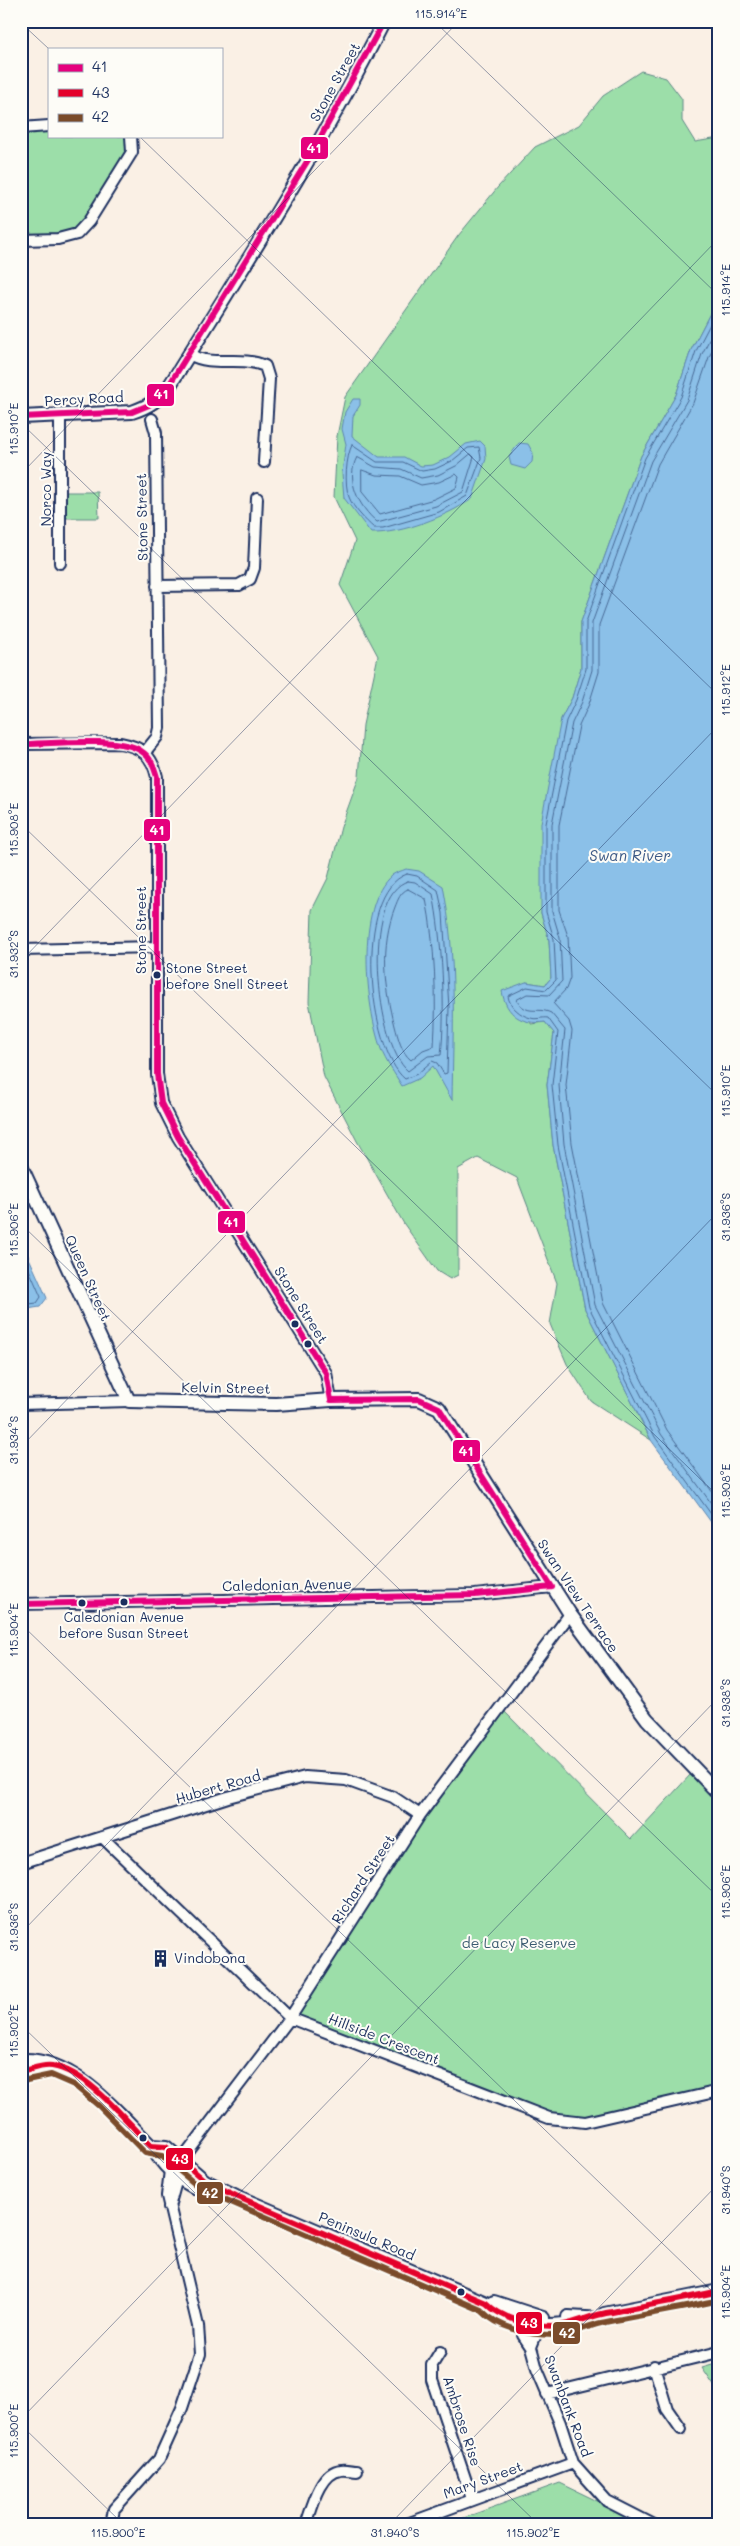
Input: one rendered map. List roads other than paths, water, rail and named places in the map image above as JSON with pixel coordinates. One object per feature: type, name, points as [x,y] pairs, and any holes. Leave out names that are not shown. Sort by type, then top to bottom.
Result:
[{"type":"street","name":"Stone Street","points":[[148,407],[159,399],[170,385],[189,354],[347,95],[384,21]]},
{"type":"street","points":[[21,128],[48,126]]},
{"type":"street","points":[[21,240],[58,239],[77,234],[89,221],[132,152],[131,138]]},
{"type":"street","points":[[189,354],[206,362],[254,361],[265,366],[269,379],[264,462]]},
{"type":"street","name":"Percy Road","points":[[21,417],[132,412],[148,407]]},
{"type":"street","name":"Norco Way","points":[[60,415],[60,563]]},
{"type":"street","name":"Stone Street","points":[[152,420],[156,433],[159,728],[157,737],[146,752],[153,762],[157,777],[155,946],[157,1074],[161,1102],[178,1137],[326,1373],[331,1400]]},
{"type":"street","points":[[157,586],[239,585],[250,579],[254,568],[257,498]]},
{"type":"street","points":[[21,744],[120,743],[135,746],[146,752]]},
{"type":"street","points":[[21,950],[155,946]]},
{"type":"street","name":"Queen Street","points":[[21,1166],[130,1401]]},
{"type":"street","name":"Kelvin Street","points":[[21,1404],[130,1401],[276,1404],[331,1400],[419,1398],[429,1402]]},
{"type":"street","name":"Swan View Terrace","points":[[429,1402],[444,1414],[552,1587],[647,1719],[719,1794]]},
{"type":"street","name":"Caledonian Avenue","points":[[21,1604],[476,1595],[552,1587]]},
{"type":"street","name":"Richard Street","points":[[174,2174],[182,2160],[290,2018],[420,1815],[570,1614]]},
{"type":"street","name":"Hubert Road","points":[[21,1863],[228,1797],[305,1777],[346,1780],[393,1797],[420,1815]]},
{"type":"street","name":"Hillside Crescent","points":[[102,1837],[290,2018],[549,2118],[585,2122],[719,2091]]},
{"type":"street","name":"Peninsula Road","points":[[21,2060],[36,2060],[76,2076],[95,2091],[151,2146],[174,2174],[198,2190],[212,2195],[236,2196]]},
{"type":"street","points":[[21,2072],[35,2071],[49,2066]]},
{"type":"street","name":"Peninsula Road","points":[[151,2146],[166,2147],[205,2181],[236,2196],[486,2303],[494,2302],[531,2319],[566,2317],[576,2320],[592,2318],[601,2314],[612,2314],[719,2291]]},
{"type":"street","points":[[111,2525],[114,2509],[159,2459],[182,2408],[200,2354],[198,2326],[169,2208],[174,2174]]},
{"type":"street","name":"Swanbank Road","points":[[531,2319],[536,2337],[531,2347],[573,2463],[607,2501],[654,2525]]},
{"type":"street","name":"Ambrose Rise","points":[[440,2352],[432,2365],[432,2380],[472,2498]]},
{"type":"street","points":[[547,2394],[654,2366],[719,2352]]},
{"type":"street","points":[[654,2366],[667,2409],[681,2429]]},
{"type":"street","name":"Mary Street","points":[[404,2525],[472,2498],[573,2463]]},
{"type":"street","points":[[306,2525],[323,2482],[334,2471],[342,2469],[357,2471]]},
{"type":"water","name":"Swan River","points":[[719,296],[719,1533],[651,1440],[585,1309],[553,1145],[547,1085],[554,1033],[545,1022],[529,1022],[516,1017],[507,1006],[502,991],[526,982],[545,985],[551,978],[549,940],[541,913],[541,823],[561,719],[572,698],[581,668],[581,622],[641,456],[676,395],[691,350]]},
{"type":"water","points":[[353,399],[360,399],[360,405],[353,416],[352,436],[379,457],[404,457],[421,466],[433,465],[450,457],[466,444],[480,441],[485,446],[486,459],[472,499],[450,512],[424,523],[383,533],[371,533],[344,498],[342,473],[346,444],[342,429],[345,412]]},
{"type":"water","points":[[519,443],[528,444],[533,453],[532,462],[525,469],[511,465],[509,457]]},
{"type":"water","points":[[406,869],[419,871],[443,886],[452,966],[452,1100],[433,1066],[420,1078],[402,1086],[381,1049],[371,1009],[367,958],[368,933],[373,909],[380,890],[392,875]]},
{"type":"water","points":[[21,1240],[47,1298],[40,1307],[21,1310]]},
{"type":"place","name":"Stone Street before Snell Street","points":[[157,975]]},
{"type":"place","name":"Caledonian Avenue before Susan Street","points":[[124,1602]]},
{"type":"place","name":"Vindobona","points":[[160,1958]]},
{"type":"park label","name":"de Lacy Reserve","points":[[519,1943]]}]
